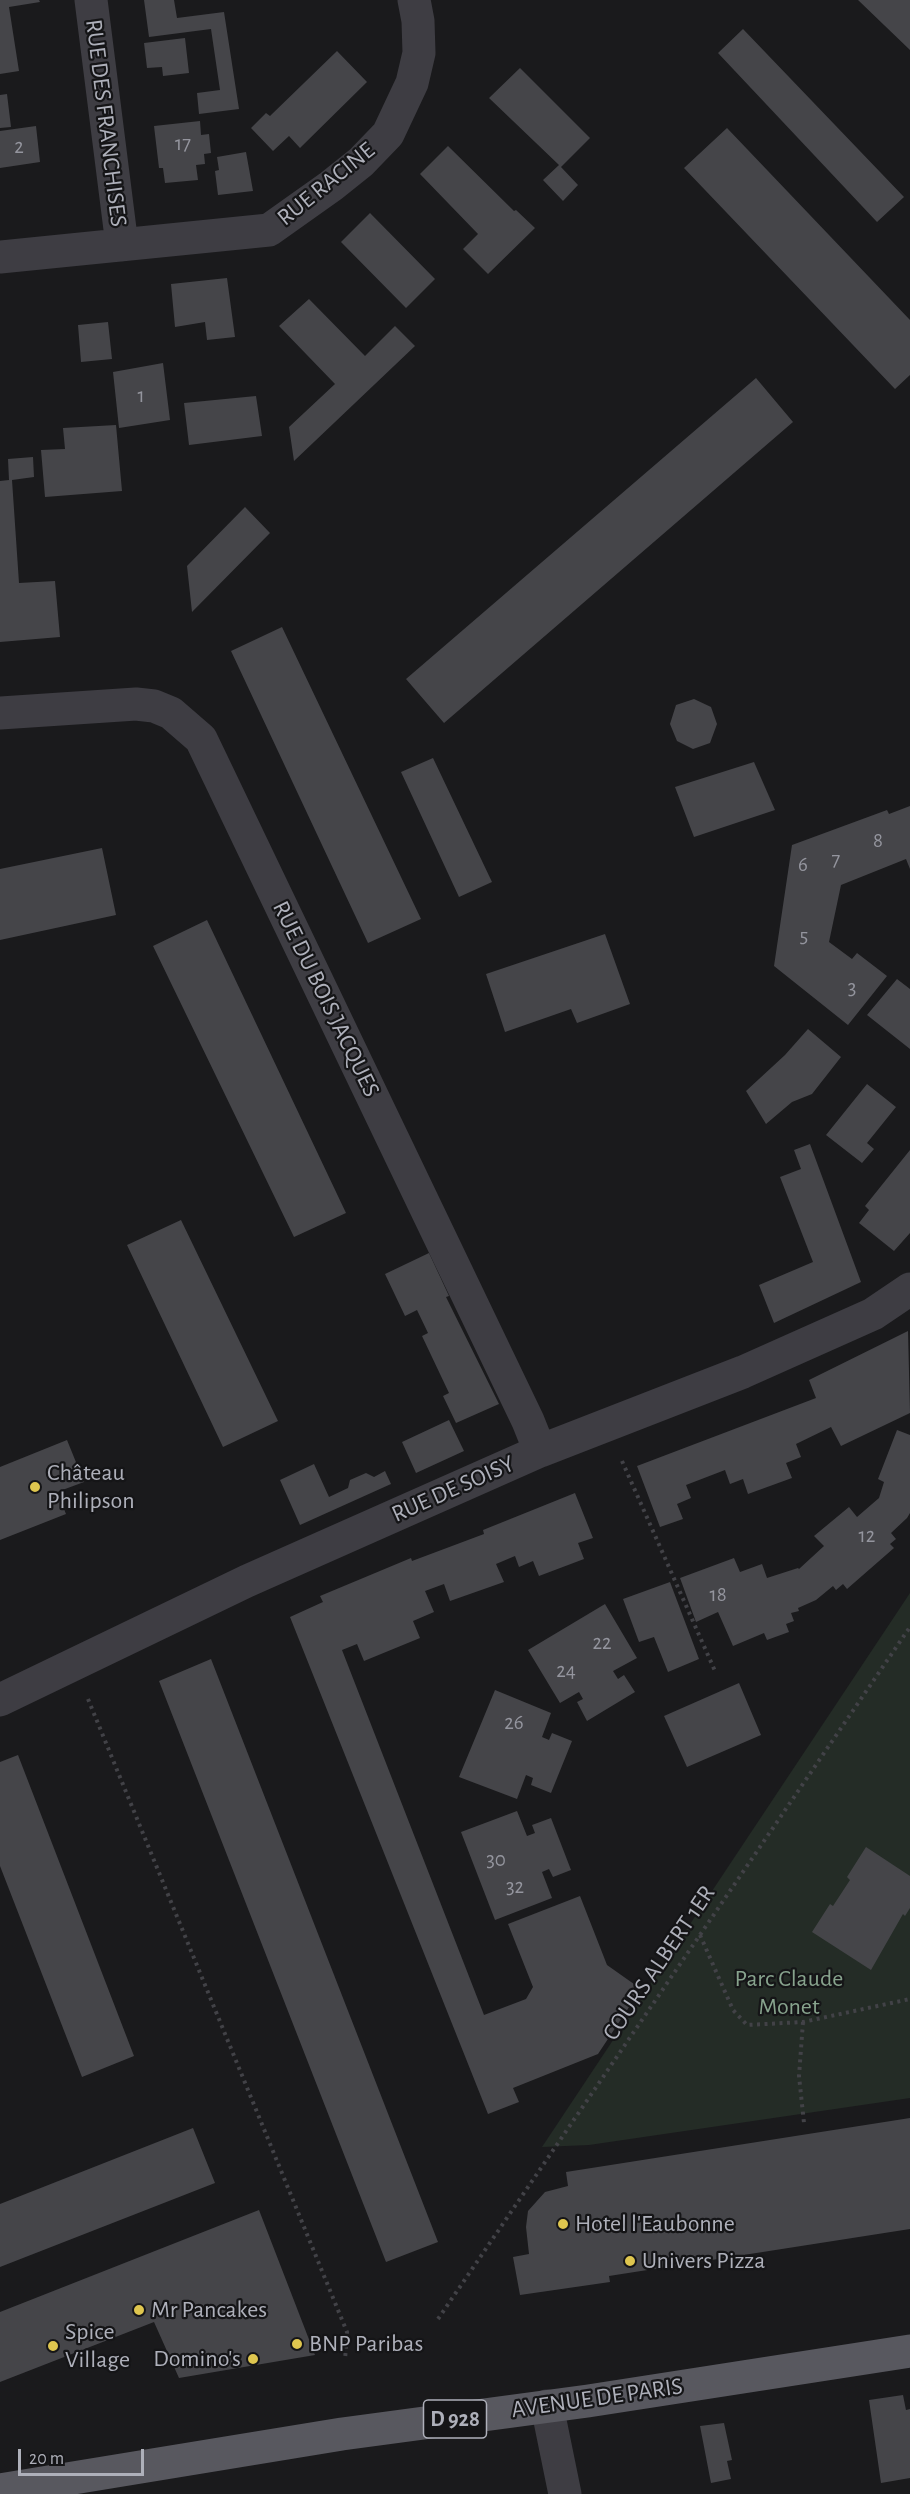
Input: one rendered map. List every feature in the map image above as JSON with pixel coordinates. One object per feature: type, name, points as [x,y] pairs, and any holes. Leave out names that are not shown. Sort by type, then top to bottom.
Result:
[{"type":"main road","name":"AVENUE DE PARIS","points":[[0,2490],[342,2434],[547,2406],[910,2350]]},
{"type":"street","name":"RUE DES FRANCHISES","points":[[91,0],[122,245]]},
{"type":"street","name":"RUE RACINE","points":[[0,257],[269,230],[361,162],[387,134],[412,83],[419,53],[416,10]]},
{"type":"street","name":"RUE DU BOIS JACQUES","points":[[0,713],[136,704],[154,706],[171,713],[201,739],[528,1421],[540,1451]]},
{"type":"street","name":"RUE DE SOISY","points":[[0,1700],[247,1581],[540,1451],[743,1372],[873,1314],[910,1289]]},
{"type":"street","points":[[547,2406],[565,2494]]},
{"type":"path","points":[[606,1424],[715,1671]]},
{"type":"path","name":"COURS ALBERT 1ER","points":[[438,2319],[910,1627]]},
{"type":"path","points":[[84,1690],[347,2332],[345,2360]]},
{"type":"path","points":[[700,1935],[733,2010],[747,2025],[803,2022],[910,1999]]},
{"type":"path","points":[[803,2022],[799,2076],[804,2123]]},
{"type":"green space","name":"Parc Claude Monet","points":[[910,1593],[910,2098],[589,2145],[542,2147]]},
{"type":"building","points":[[0,0],[39,0],[40,2],[9,7],[19,71],[0,74]]},
{"type":"building","points":[[144,0],[174,0],[177,18],[224,12],[239,109],[199,114],[197,93],[220,90],[211,29],[149,37]]},
{"type":"building","points":[[858,0],[910,0],[910,50]]},
{"type":"building","points":[[743,29],[904,197],[877,222],[718,53]]},
{"type":"building","points":[[185,38],[189,73],[163,76],[162,67],[147,68],[144,43]]},
{"type":"building","points":[[337,51],[367,82],[300,148],[289,136],[273,151],[251,128],[266,113],[270,116]]},
{"type":"building","points":[[520,68],[590,138],[561,167],[578,185],[563,201],[543,180],[559,165],[489,98]]},
{"type":"building","points":[[7,94],[11,127],[0,128],[0,95]]},
{"type":"building","points":[[200,121],[201,135],[209,134],[211,153],[204,154],[205,164],[196,165],[198,180],[165,183],[163,168],[159,168],[154,126]]},
{"type":"building","points":[[36,126],[40,162],[0,168],[0,131]]},
{"type":"building","points":[[727,128],[910,320],[910,375],[895,389],[684,168]]},
{"type":"building","points":[[448,146],[514,211],[516,210],[535,228],[488,274],[463,249],[478,234],[420,174]]},
{"type":"building","points":[[246,152],[253,191],[218,195],[215,171],[219,170],[217,157]]},
{"type":"building","points":[[370,213],[435,279],[406,308],[341,242]]},
{"type":"building","points":[[227,278],[235,337],[207,340],[205,322],[175,327],[171,284]]},
{"type":"building","points":[[309,299],[365,356],[395,326],[415,346],[294,461],[289,427],[335,384],[279,326]]},
{"type":"building","points":[[108,322],[112,359],[81,362],[78,325]]},
{"type":"building","points":[[163,363],[170,420],[119,428],[113,372]]},
{"type":"building","points":[[756,378],[793,422],[444,723],[406,679]]},
{"type":"building","points":[[256,396],[262,436],[189,445],[184,403]]},
{"type":"building","points":[[116,425],[122,491],[45,497],[41,450],[65,449],[63,428]]},
{"type":"building","points":[[33,457],[34,477],[12,480],[19,583],[55,581],[60,637],[0,642],[0,481],[9,480],[8,459]]},
{"type":"building","points":[[245,507],[270,533],[192,612],[187,566]]},
{"type":"building","points":[[282,627],[421,919],[368,943],[231,651]]},
{"type":"building","points":[[694,699],[711,707],[717,724],[710,743],[693,749],[677,741],[670,724],[676,705]]},
{"type":"building","points":[[433,758],[492,882],[459,897],[401,772]]},
{"type":"building","points":[[754,762],[775,810],[694,837],[675,787]]},
{"type":"building","points":[[910,806],[910,869],[906,859],[841,885],[829,942],[852,959],[857,953],[887,976],[848,1025],[774,966],[792,845],[887,810],[889,814]]},
{"type":"building","points":[[102,848],[116,915],[0,940],[0,869]]},
{"type":"building","points":[[207,920],[346,1213],[294,1237],[153,946]]},
{"type":"building","points":[[605,934],[630,1004],[577,1023],[571,1009],[505,1032],[486,974]]},
{"type":"building","points":[[897,979],[910,989],[910,1049],[867,1015]]},
{"type":"building","points":[[808,1029],[841,1057],[812,1094],[792,1102],[766,1124],[746,1091],[785,1055]]},
{"type":"building","points":[[867,1084],[896,1107],[867,1143],[874,1149],[862,1163],[826,1135]]},
{"type":"building","points":[[810,1144],[861,1282],[774,1323],[759,1285],[813,1262],[780,1177],[801,1169],[794,1150]]},
{"type":"building","points":[[910,1150],[910,1233],[894,1251],[859,1223],[869,1210],[865,1206]]},
{"type":"building","points":[[181,1220],[278,1421],[223,1447],[127,1245]]},
{"type":"building","points":[[429,1253],[449,1296],[446,1297],[499,1404],[456,1423],[443,1396],[449,1393],[422,1336],[428,1333],[417,1310],[405,1316],[385,1274]]},
{"type":"building","points":[[908,1331],[910,1413],[841,1446],[831,1427],[796,1444],[801,1457],[786,1463],[792,1478],[748,1494],[743,1479],[730,1484],[725,1470],[686,1485],[691,1498],[677,1504],[683,1519],[660,1527],[637,1466],[816,1398],[809,1380]]},
{"type":"building","points":[[449,1420],[464,1451],[416,1473],[402,1442]]},
{"type":"building","points":[[897,1430],[910,1435],[910,1513],[891,1533],[896,1539],[890,1544],[894,1548],[847,1589],[843,1584],[836,1590],[833,1586],[816,1600],[798,1608],[799,1611],[791,1613],[794,1621],[786,1624],[789,1632],[767,1640],[764,1633],[733,1646],[718,1612],[696,1622],[680,1578],[734,1558],[740,1572],[762,1564],[767,1578],[799,1569],[824,1546],[814,1536],[849,1507],[857,1517],[879,1498],[884,1482],[878,1479]]},
{"type":"building","name":"Château Philipson","points":[[67,1440],[84,1482],[57,1492],[66,1514],[0,1540],[0,1467]]},
{"type":"building","points":[[314,1464],[329,1497],[348,1488],[350,1480],[366,1473],[374,1477],[385,1471],[391,1484],[300,1525],[280,1480]]},
{"type":"building","points":[[575,1493],[593,1538],[578,1543],[584,1559],[539,1576],[533,1561],[519,1567],[515,1556],[496,1564],[504,1582],[450,1601],[444,1584],[425,1591],[434,1612],[413,1621],[420,1638],[364,1661],[357,1644],[342,1650],[484,2015],[526,1999],[533,1987],[508,1924],[580,1896],[607,1965],[641,1989],[598,2054],[513,2088],[519,2102],[488,2114],[290,1617],[323,1602],[320,1596],[411,1558],[412,1561],[484,1534],[483,1530]]},
{"type":"building","points":[[670,1582],[699,1659],[668,1672],[654,1637],[639,1642],[623,1599]]},
{"type":"building","points":[[605,1604],[637,1658],[613,1671],[618,1679],[624,1675],[635,1692],[587,1721],[577,1702],[583,1699],[579,1692],[560,1703],[528,1650]]},
{"type":"building","points":[[211,1659],[438,2242],[386,2262],[159,1681]]},
{"type":"building","points":[[739,1683],[761,1735],[687,1767],[664,1716]]},
{"type":"building","points":[[495,1690],[551,1713],[542,1737],[549,1740],[552,1733],[572,1741],[551,1793],[531,1785],[533,1778],[526,1775],[517,1799],[459,1777]]},
{"type":"building","points":[[18,1755],[134,2056],[82,2077],[0,1866],[0,1762]]},
{"type":"building","points":[[517,1811],[527,1836],[535,1833],[532,1825],[551,1818],[571,1870],[553,1877],[549,1869],[542,1872],[552,1898],[495,1920],[461,1832]]},
{"type":"building","points":[[866,1847],[910,1876],[910,1908],[905,1916],[903,1914],[871,1970],[812,1932],[830,1904],[833,1906],[850,1880],[847,1877]]},
{"type":"building","points":[[910,2118],[910,2229],[609,2276],[610,2282],[520,2295],[513,2257],[529,2254],[526,2227],[528,2211],[545,2192],[568,2186],[566,2172]]},
{"type":"building","points":[[193,2128],[215,2183],[0,2267],[0,2204]]},
{"type":"building","points":[[259,2210],[315,2355],[179,2378],[154,2322],[0,2382],[0,2312]]},
{"type":"building","points":[[903,2395],[906,2410],[910,2409],[910,2478],[881,2483],[869,2400]]},
{"type":"building","points":[[724,2423],[732,2460],[727,2461],[731,2479],[711,2483],[700,2426]]},
{"type":"place","name":"Château Philipson","points":[[35,1487]]},
{"type":"place","name":"Hotel l'Eaubonne","points":[[563,2224]]},
{"type":"place","name":"Univers Pizza","points":[[630,2261]]},
{"type":"place","name":"Mr Pancakes","points":[[139,2310]]},
{"type":"place","name":"BNP Paribas","points":[[297,2344]]},
{"type":"place","name":"Spice Village","points":[[53,2346]]},
{"type":"place","name":"Domino's","points":[[253,2359]]}]
